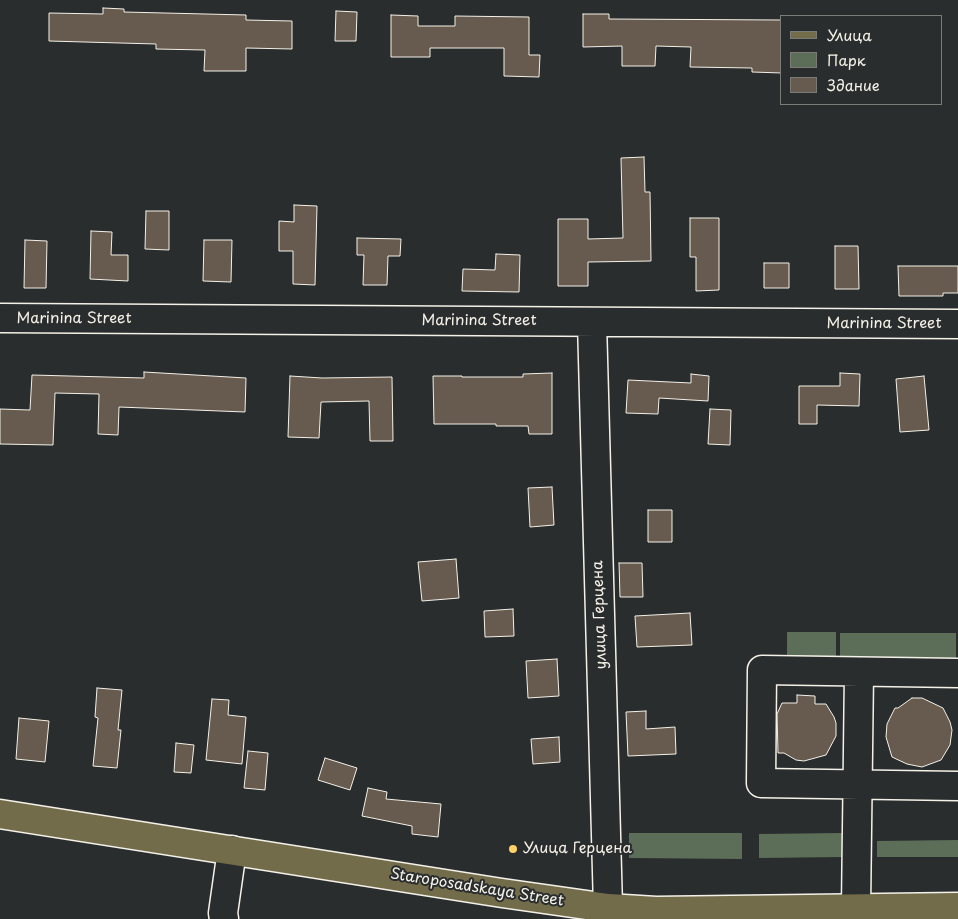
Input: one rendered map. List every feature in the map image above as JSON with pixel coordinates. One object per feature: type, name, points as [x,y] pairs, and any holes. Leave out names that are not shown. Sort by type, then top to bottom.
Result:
[{"type":"main road","name":"Staroposadskaya Street","points":[[0,814],[608,908],[656,911],[958,907]]},
{"type":"street","name":"Marinina Street","points":[[0,318],[958,324]]},
{"type":"street","name":"улица Герцена","points":[[592,322],[608,908]]},
{"type":"street","points":[[958,673],[762,670],[761,783],[958,786]]},
{"type":"street","points":[[856,908],[859,672]]},
{"type":"street","points":[[224,919],[223,912],[232,850]]},
{"type":"green space","points":[[787,632],[836,632],[836,657],[787,657]]},
{"type":"green space","points":[[840,633],[956,633],[956,661],[840,661]]},
{"type":"green space","points":[[629,833],[742,833],[742,859],[629,858]]},
{"type":"green space","points":[[843,833],[843,857],[759,858],[759,834]]},
{"type":"green space","points":[[958,840],[958,857],[877,857],[877,841]]},
{"type":"building","points":[[103,8],[124,9],[124,12],[246,15],[246,20],[292,21],[292,49],[246,48],[246,71],[204,71],[205,50],[156,49],[156,44],[49,41],[49,13],[103,14]]},
{"type":"building","points":[[336,11],[357,12],[356,41],[335,41]]},
{"type":"building","points":[[583,14],[609,14],[609,19],[780,20],[780,73],[752,72],[752,68],[690,67],[691,47],[656,46],[655,66],[622,66],[622,46],[583,47]]},
{"type":"building","points":[[391,15],[418,16],[418,26],[455,26],[455,16],[529,17],[529,55],[540,55],[539,77],[504,76],[504,48],[430,48],[430,57],[391,57]]},
{"type":"building","points":[[644,157],[645,192],[650,192],[651,261],[588,262],[588,286],[558,286],[558,219],[588,219],[588,239],[623,238],[621,158]]},
{"type":"building","points":[[294,205],[317,206],[315,285],[293,284],[293,251],[279,251],[279,221],[294,222]]},
{"type":"building","points":[[146,211],[169,211],[169,250],[145,249]]},
{"type":"building","points":[[690,218],[719,218],[719,290],[696,291],[696,257],[690,257]]},
{"type":"building","points":[[91,231],[112,232],[111,255],[128,255],[128,281],[90,279]]},
{"type":"building","points":[[357,238],[401,239],[400,256],[388,256],[387,285],[363,285],[364,255],[357,255]]},
{"type":"building","points":[[25,240],[47,241],[46,288],[24,288]]},
{"type":"building","points":[[204,240],[232,240],[231,282],[203,281]]},
{"type":"building","points":[[835,246],[858,246],[859,289],[835,289]]},
{"type":"building","points":[[496,254],[520,255],[519,292],[462,291],[463,269],[495,270]]},
{"type":"building","points":[[764,263],[789,263],[789,288],[764,288]]},
{"type":"building","points":[[898,266],[958,266],[958,293],[943,293],[943,296],[899,296]]},
{"type":"building","points":[[144,372],[246,378],[245,412],[119,407],[118,435],[98,434],[99,394],[55,393],[53,445],[0,444],[0,409],[30,410],[32,375],[144,378]]},
{"type":"building","points":[[552,373],[552,434],[529,434],[528,426],[434,424],[433,376],[523,377],[523,374]]},
{"type":"building","points":[[840,373],[860,374],[859,406],[817,405],[817,424],[799,424],[799,386],[840,386]]},
{"type":"building","points":[[691,374],[709,376],[708,401],[659,398],[658,414],[626,413],[628,380],[691,383]]},
{"type":"building","points":[[290,376],[322,378],[392,377],[393,441],[370,441],[369,401],[321,402],[319,438],[288,437]]},
{"type":"building","points":[[924,376],[929,430],[900,432],[896,379]]},
{"type":"building","points":[[710,409],[731,410],[730,445],[708,444]]},
{"type":"building","points":[[552,487],[554,525],[530,527],[528,488]]},
{"type":"building","points":[[648,510],[672,510],[672,542],[648,542]]},
{"type":"building","points":[[456,559],[459,598],[422,601],[418,562]]},
{"type":"building","points":[[619,563],[642,563],[643,597],[620,597]]},
{"type":"building","points":[[513,609],[514,636],[485,637],[484,611]]},
{"type":"building","points":[[690,613],[692,645],[637,647],[635,616]]},
{"type":"building","points":[[557,659],[559,696],[528,698],[526,661]]},
{"type":"building","points":[[97,688],[122,690],[118,730],[121,730],[117,768],[93,766],[98,718],[95,717]]},
{"type":"building","points":[[797,695],[815,696],[815,704],[826,704],[834,717],[836,736],[826,755],[804,761],[796,760],[784,753],[778,753],[777,714],[782,703],[797,703]]},
{"type":"building","points":[[912,698],[922,698],[943,708],[952,730],[950,745],[941,760],[922,767],[907,764],[892,757],[886,737],[887,724],[895,708],[898,708]]},
{"type":"building","points":[[212,699],[229,700],[228,715],[246,717],[242,764],[206,760]]},
{"type":"building","points":[[646,711],[646,729],[675,727],[676,754],[628,756],[626,712]]},
{"type":"building","points":[[19,718],[49,721],[45,762],[16,759]]},
{"type":"building","points":[[559,737],[560,762],[533,764],[531,739]]},
{"type":"building","points":[[176,743],[194,745],[191,773],[174,772]]},
{"type":"building","points":[[248,751],[268,753],[265,790],[244,788]]},
{"type":"building","points":[[325,758],[357,768],[350,790],[318,780]]},
{"type":"building","points":[[368,788],[387,792],[386,799],[441,804],[438,837],[412,834],[412,826],[362,816]]},
{"type":"place","name":"Улица Герцена","points":[[513,849]]}]
